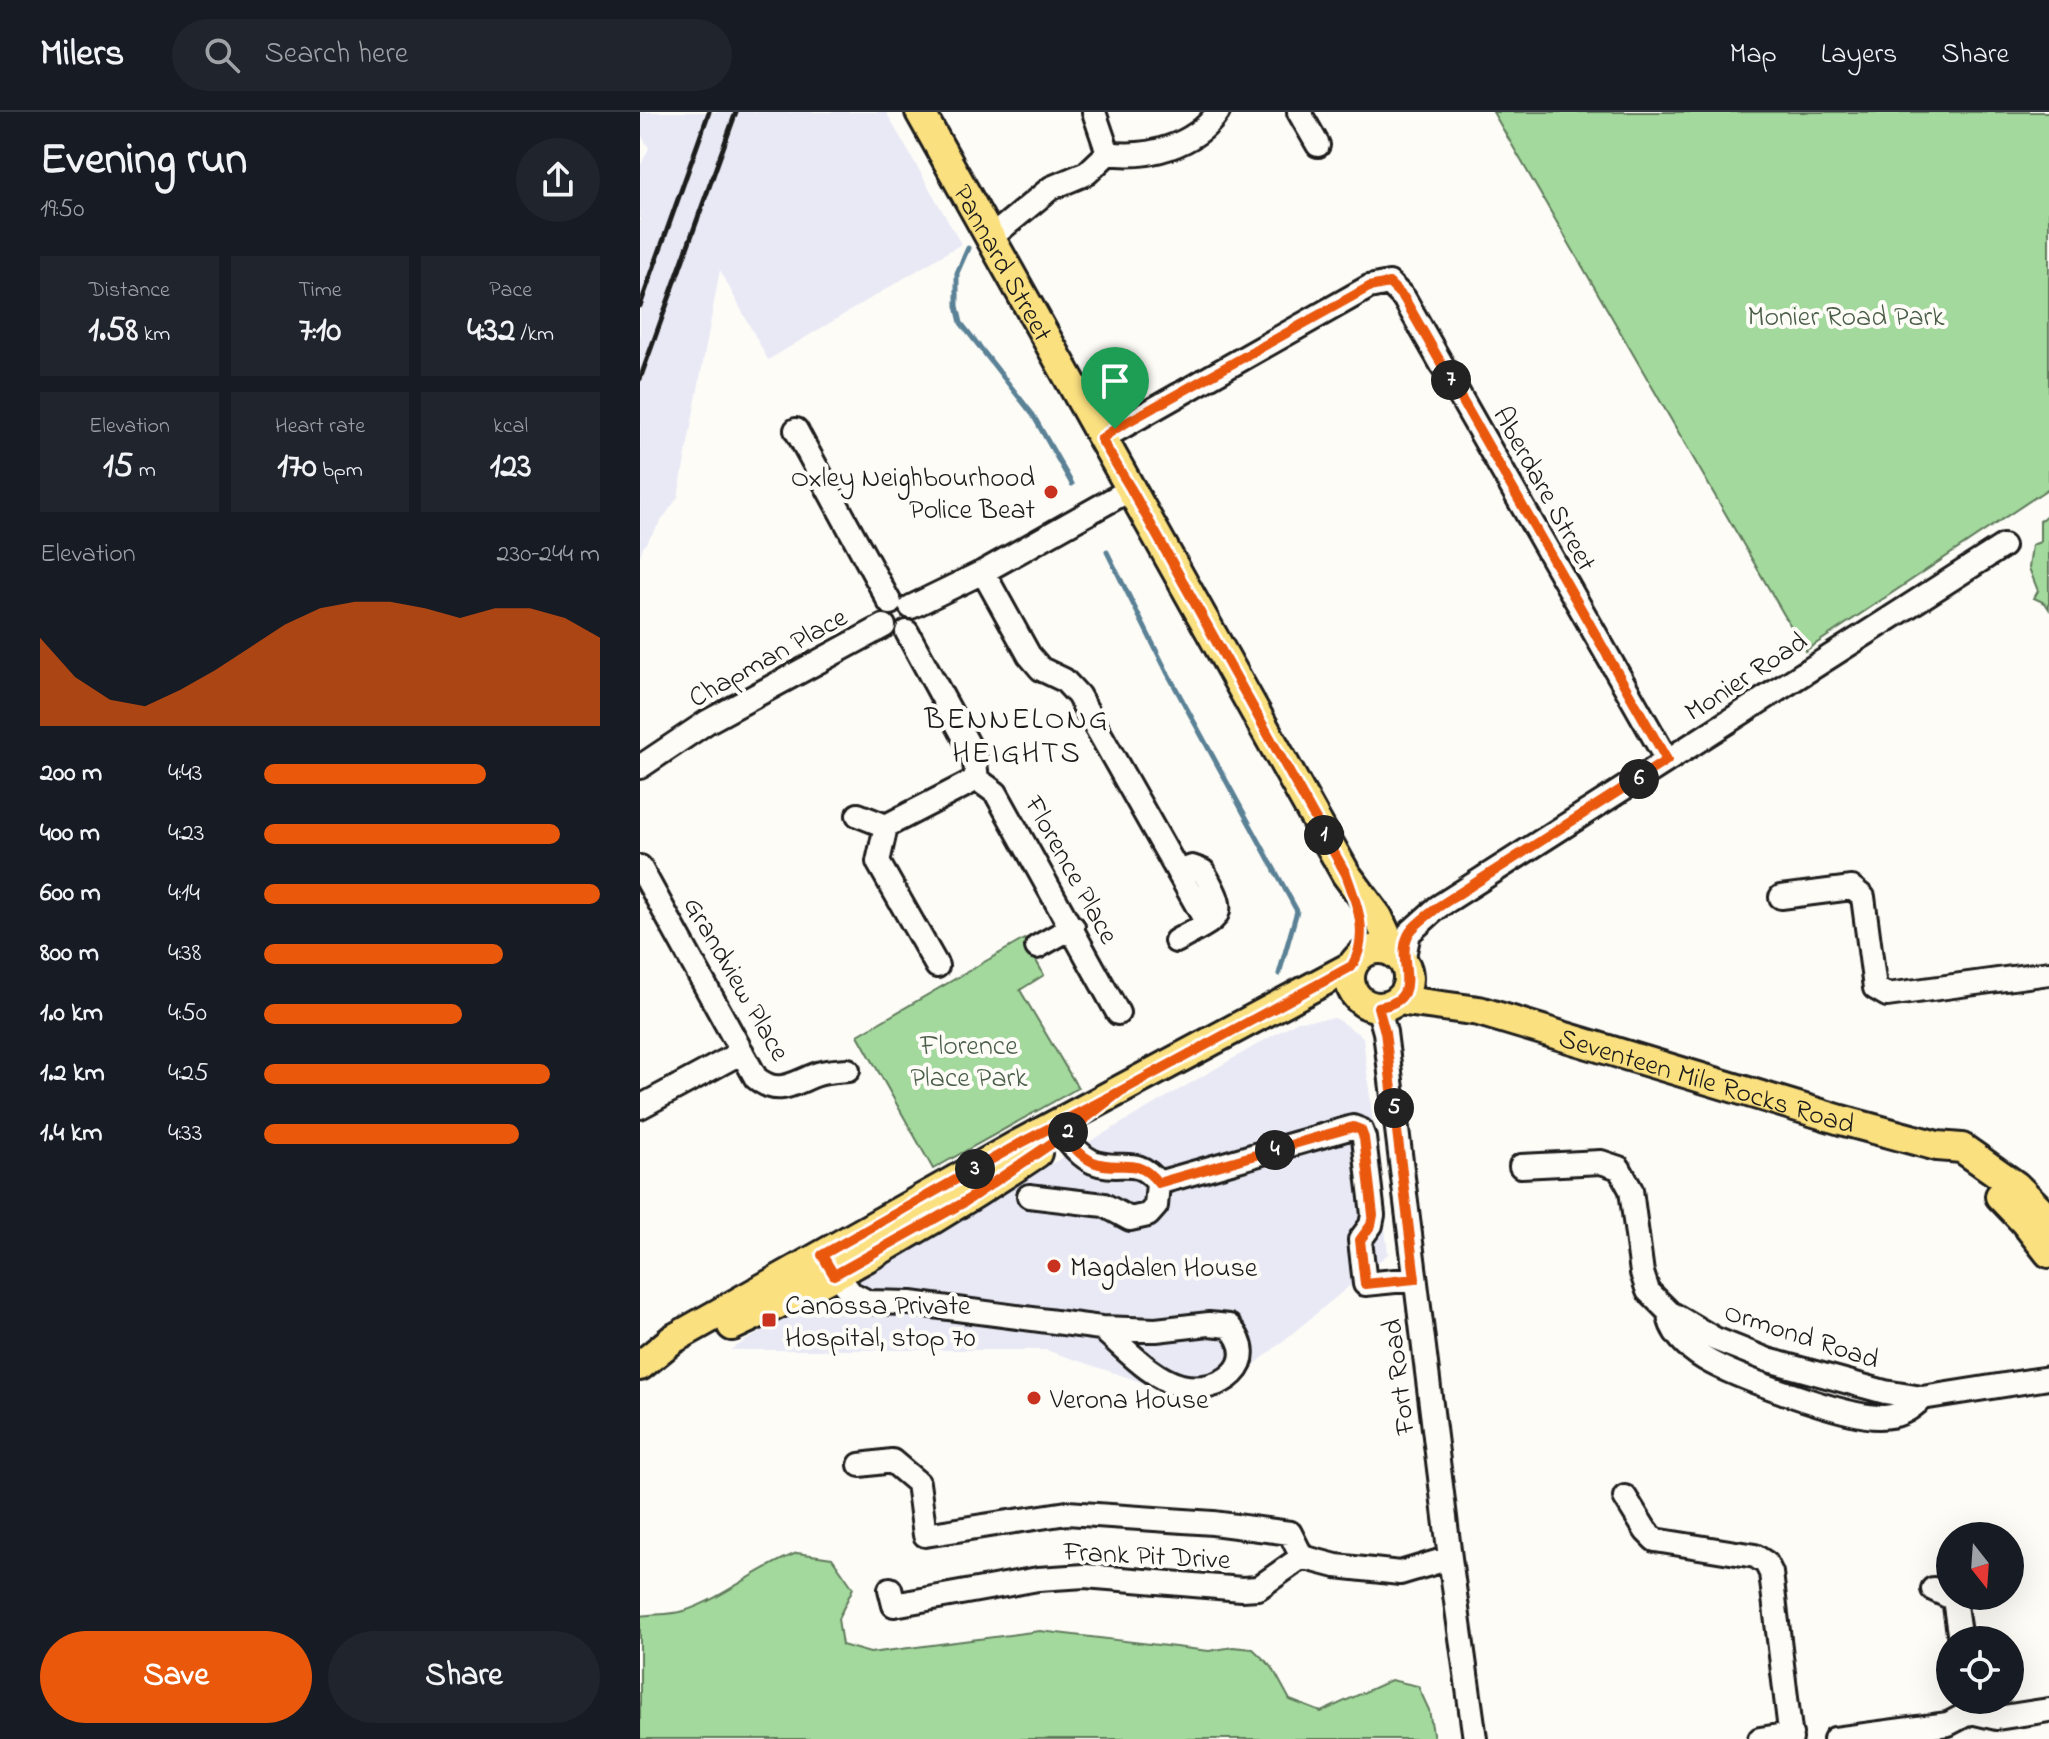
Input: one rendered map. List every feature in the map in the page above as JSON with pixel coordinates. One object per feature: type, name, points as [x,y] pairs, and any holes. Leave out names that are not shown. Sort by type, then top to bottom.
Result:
[{"type":"main road","name":"Pannard Street","points":[[920,112],[1346,874],[1378,917],[1397,980]]},
{"type":"main road","name":"Pannard Street","points":[[1346,874],[1362,927],[1354,971]]},
{"type":"main road","points":[[828,1265],[1019,1144],[1294,996],[1354,971],[1374,949],[1385,950],[1397,980]]},
{"type":"main road","name":"Seventeen Mile Rocks Road","points":[[1354,971],[1359,1000],[1397,980],[1479,1011],[1937,1146],[1962,1148],[2016,1186],[2049,1219]]},
{"type":"main road","points":[[640,1367],[673,1339],[963,1203],[1064,1135],[1121,1091]]},
{"type":"main road","name":"Seventeen Mile Rocks Road","points":[[1937,1146],[1951,1162],[2008,1203],[2049,1253]]},
{"type":"street","points":[[1094,112],[1108,153]]},
{"type":"street","points":[[1108,153],[1131,157],[1178,144],[1200,132],[1218,112]]},
{"type":"street","points":[[1299,112],[1318,145]]},
{"type":"street","points":[[989,239],[1051,188],[1087,173],[1108,153]]},
{"type":"street","name":"Aberdare Street","points":[[1101,439],[1369,287],[1389,283],[1404,298],[1667,760]]},
{"type":"street","points":[[796,430],[901,605],[915,617],[907,632],[896,634],[884,626],[882,613],[901,605],[983,572],[1131,489]]},
{"type":"street","name":"Monier Road","points":[[1397,980],[1409,933],[1438,907],[2003,546]]},
{"type":"street","points":[[983,572],[1029,655],[1041,669],[1064,680],[1078,695],[1207,923],[1176,941]]},
{"type":"street","name":"Chapman Place","points":[[640,767],[707,722],[884,626]]},
{"type":"street","name":"Florence Place","points":[[907,632],[974,755],[977,779],[996,793],[1118,1013]]},
{"type":"street","points":[[858,815],[886,826],[977,779]]},
{"type":"street","points":[[886,826],[878,862],[937,966]]},
{"type":"street","name":"Grandview Place","points":[[640,867],[756,1078],[770,1088],[780,1089],[819,1073],[848,1070]]},
{"type":"street","points":[[1781,897],[1852,888],[1863,897],[1875,988],[1887,995],[2049,973]]},
{"type":"street","name":"Monier Road","points":[[1378,917],[1404,919],[1438,907]]},
{"type":"street","points":[[1037,947],[1073,927]]},
{"type":"street","name":"Fort Road","points":[[1397,980],[1385,1032],[1475,1739]]},
{"type":"street","points":[[640,1107],[742,1052]]},
{"type":"street","points":[[1158,1183],[1353,1127],[1361,1130],[1364,1138],[1373,1215],[1371,1225],[1360,1240],[1365,1284],[1415,1279]]},
{"type":"street","points":[[1029,1196],[1104,1205],[1122,1216],[1139,1218],[1148,1215],[1156,1206],[1158,1183],[1150,1173],[1137,1165],[1094,1162],[1078,1152],[1064,1135]]},
{"type":"street","name":"Ormond Road","points":[[1521,1166],[1601,1162],[1619,1168],[1631,1190],[1642,1273],[1648,1291],[1669,1312],[1715,1339],[1768,1360],[1885,1392],[1922,1398],[2049,1378]]},
{"type":"street","points":[[828,1265],[851,1293],[868,1302],[911,1303],[1101,1328],[1156,1330],[1209,1324],[1229,1326],[1240,1338],[1244,1351],[1241,1366],[1217,1383],[1183,1386],[1168,1381],[1101,1328]]},
{"type":"street","points":[[860,1465],[892,1461],[918,1483],[925,1535],[1067,1513],[1213,1523],[1290,1533],[1302,1557],[1336,1566],[1400,1573],[1450,1558]]},
{"type":"street","points":[[1625,1497],[1655,1540],[1755,1556],[1766,1563],[1771,1573],[1791,1737],[1760,1739]]},
{"type":"street","name":"Frank Pit Drive","points":[[890,1589],[894,1605],[1038,1579],[1085,1576],[1258,1588],[1302,1557]]},
{"type":"street","points":[[2024,1714],[2049,1710]]},
{"type":"street","points":[[1835,1739],[1948,1724],[1960,1714]]},
{"type":"street","points":[[1988,1714],[1997,1718],[2023,1714]]},
{"type":"shaded area","points":[[640,112],[886,112],[961,244],[768,360],[720,270],[678,497],[640,556],[640,167],[649,148],[640,133]]},
{"type":"shaded area","points":[[1335,1018],[1363,1037],[1388,1254],[1207,1404],[1046,1350],[730,1350],[1298,1021]]},
{"type":"green space","name":"Monier Road Park","points":[[1493,112],[2049,112],[2049,488],[1805,651]]},
{"type":"green space","points":[[2049,513],[2049,609],[2045,603],[2034,598],[2038,591],[2029,568],[2032,545],[2040,542],[2040,521]]},
{"type":"green space","name":"Florence Place Park","points":[[1024,939],[1044,975],[1020,990],[1078,1088],[933,1169],[858,1035]]},
{"type":"green space","points":[[797,1553],[832,1558],[853,1588],[838,1619],[842,1645],[870,1653],[1040,1631],[1209,1651],[1233,1647],[1253,1649],[1272,1667],[1290,1700],[1321,1712],[1391,1680],[1418,1686],[1429,1710],[1434,1739],[640,1739],[640,1616],[679,1612],[699,1605]]},
{"type":"waterway","points":[[968,248],[957,273],[957,306],[961,323],[1033,415],[1072,484]]},
{"type":"waterway","points":[[1107,552],[1167,672],[1297,911],[1279,974]]},
{"type":"railway","points":[[640,306],[709,112]]},
{"type":"railway","points":[[640,379],[736,112]]},
{"type":"place","name":"Oxley Neighbourhood Police Beat","points":[[1051,492]]},
{"type":"place","name":"Magdalen House","points":[[1054,1266]]},
{"type":"place","name":"Canossa Private Hospital, stop 70","points":[[769,1320]]},
{"type":"place","name":"Verona House","points":[[1034,1398]]},
{"type":"district","name":"BENNELONG HEIGHTS","points":[[1017,735]]},
{"type":"route","points":[[1115,429],[1101,439],[1346,874],[1362,927],[1358,957],[1352,966],[1121,1091],[1064,1135],[963,1203],[834,1275],[822,1255],[1019,1144],[1121,1091],[1064,1135],[1078,1152],[1094,1162],[1137,1165],[1158,1183],[1353,1127],[1361,1130],[1373,1215],[1371,1225],[1360,1240],[1365,1284],[1415,1279],[1385,1032],[1378,1007],[1392,1004],[1405,992],[1408,976],[1403,961],[1409,933],[1438,907],[1667,760],[1404,298],[1389,283],[1369,287],[1115,429]]}]
